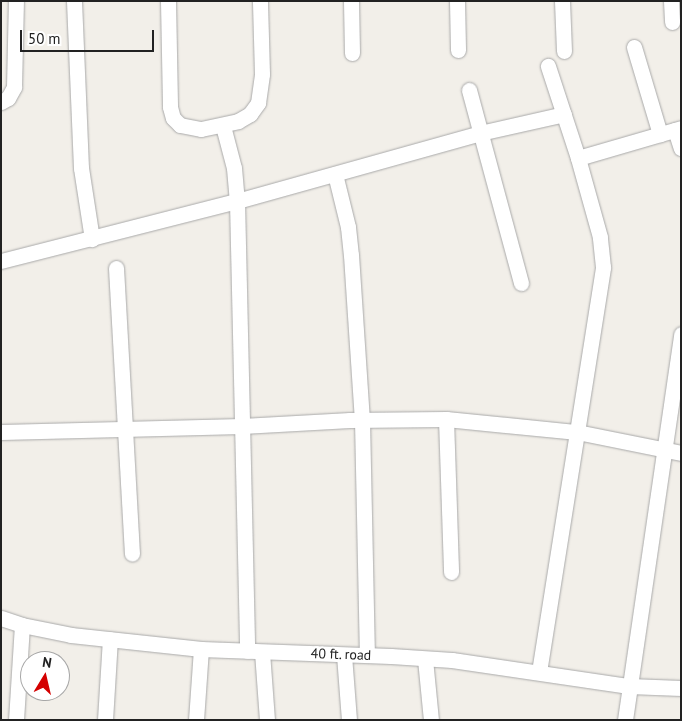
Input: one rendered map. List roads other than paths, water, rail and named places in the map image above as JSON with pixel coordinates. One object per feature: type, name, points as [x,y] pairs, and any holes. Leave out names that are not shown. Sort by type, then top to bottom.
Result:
[{"type":"street","points":[[1,102],[8,98],[14,86],[16,1]]},
{"type":"street","points":[[74,1],[81,168],[92,239]]},
{"type":"street","points":[[168,1],[170,107],[173,118],[180,125],[190,128],[223,126],[250,114],[258,103],[262,74],[260,1]]},
{"type":"street","points":[[351,1],[352,53]]},
{"type":"street","points":[[457,1],[458,50]]},
{"type":"street","points":[[562,1],[564,52]]},
{"type":"street","points":[[672,1],[672,22]]},
{"type":"street","points":[[634,47],[681,148]]},
{"type":"street","points":[[539,672],[603,267],[600,237],[578,158],[548,66]]},
{"type":"street","points":[[469,90],[521,283]]},
{"type":"street","points":[[1,261],[237,201],[480,133],[564,114]]},
{"type":"street","points":[[223,126],[234,168],[237,201],[242,426],[254,651],[267,720]]},
{"type":"street","points":[[578,158],[672,130]]},
{"type":"street","points":[[335,174],[348,227],[362,420],[367,655]]},
{"type":"street","points":[[116,268],[132,554]]},
{"type":"street","points":[[625,720],[662,449],[681,334]]},
{"type":"street","points":[[446,419],[451,572]]},
{"type":"street","points":[[1,432],[126,430],[362,420],[446,419],[577,432],[681,453]]},
{"type":"street","name":"40 ft. road","points":[[1,618],[22,625],[71,635],[201,649],[452,660],[629,686],[681,688]]},
{"type":"street","points":[[16,720],[22,625]]},
{"type":"street","points":[[105,720],[110,639]]},
{"type":"street","points":[[196,720],[201,649]]},
{"type":"street","points":[[344,655],[349,720]]},
{"type":"street","points":[[425,659],[431,720]]}]
